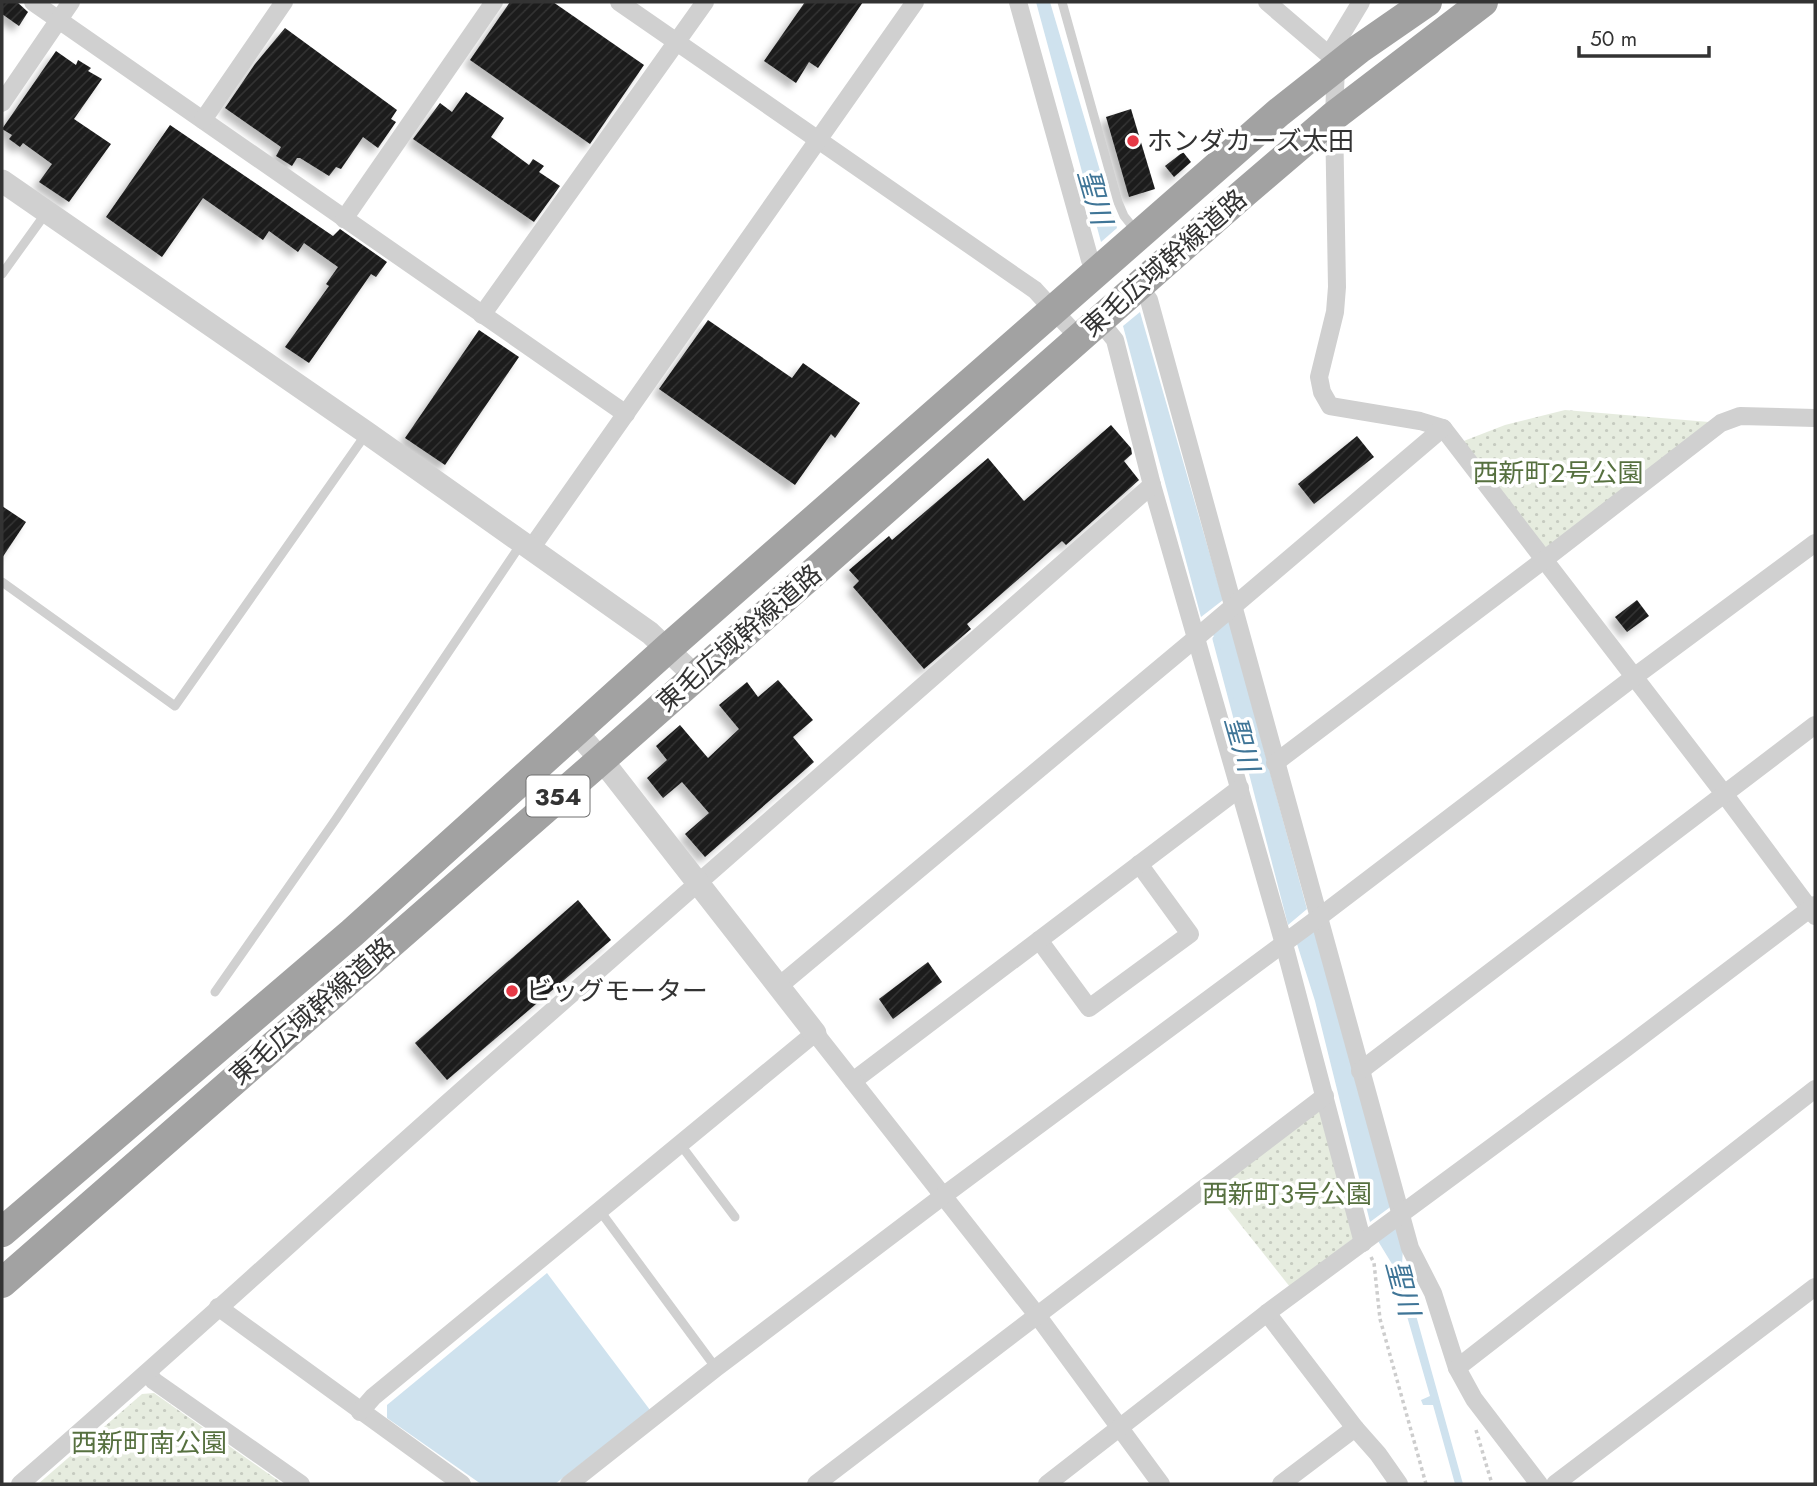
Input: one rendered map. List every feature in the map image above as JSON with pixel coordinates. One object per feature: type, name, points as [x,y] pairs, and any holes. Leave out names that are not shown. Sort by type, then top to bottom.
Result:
[{"type":"highway","name":"東毛広域幹線道路","points":[[2,1232],[352,933],[668,648],[1133,241],[1333,61],[1427,2]]},
{"type":"highway","name":"東毛広域幹線道路","points":[[2,1283],[1334,117],[1483,2]]},
{"type":"street","points":[[33,2],[626,414]]},
{"type":"street","points":[[2,103],[71,2]]},
{"type":"street","points":[[203,120],[284,2]]},
{"type":"street","points":[[344,219],[494,2]]},
{"type":"street","points":[[618,2],[1035,290],[1055,309],[1098,322],[1115,340],[1152,485],[1199,635],[1240,788],[1286,942],[1325,1096],[1369,1238]]},
{"type":"street","points":[[482,314],[705,2]]},
{"type":"street","points":[[526,547],[626,414],[915,2]]},
{"type":"street","points":[[1018,2],[1090,260],[1100,270]]},
{"type":"street","points":[[1267,2],[1333,61]]},
{"type":"street","points":[[1046,1484],[1267,1313],[1813,910],[1443,428],[1420,421],[1330,406],[1322,392],[1319,377],[1335,312],[1337,287],[1333,61],[1361,2]]},
{"type":"street","points":[[2,181],[367,433],[650,633],[695,676]]},
{"type":"street","points":[[1138,287],[1149,300],[1229,610],[1275,763],[1398,1216],[1410,1248],[1433,1293],[1457,1368],[1474,1399],[1539,1484]]},
{"type":"street","points":[[1275,763],[1721,423],[1740,416],[1815,418]]},
{"type":"street","points":[[779,986],[1443,428]]},
{"type":"street","points":[[20,1484],[1152,485]]},
{"type":"street","points":[[569,1484],[716,1368],[943,1196],[1316,920],[1634,677],[1815,543]]},
{"type":"street","points":[[1360,1071],[1815,725]]},
{"type":"street","points":[[576,731],[1037,1315],[1161,1484]]},
{"type":"street","points":[[853,1081],[1240,788]]},
{"type":"street","points":[[1039,940],[1088,1007],[1190,934],[1139,864]]},
{"type":"street","points":[[360,1412],[373,1397],[815,1033]]},
{"type":"street","points":[[1457,1368],[1815,1089]]},
{"type":"street","points":[[816,1484],[1325,1096]]},
{"type":"street","points":[[1555,1484],[1815,1287]]},
{"type":"street","points":[[218,1307],[462,1484]]},
{"type":"street","points":[[1267,1313],[1399,1484]]},
{"type":"street","points":[[148,1373],[154,1381],[301,1484]]},
{"type":"street","points":[[1281,1484],[1355,1428]]},
{"type":"lane","points":[[1062,2],[1118,202],[1133,241]]},
{"type":"lane","points":[[2,274],[47,212]]},
{"type":"lane","points":[[2,582],[175,706],[367,433]]},
{"type":"lane","points":[[215,992],[526,547]]},
{"type":"lane","points":[[680,1144],[735,1217]]},
{"type":"lane","points":[[600,1211],[716,1368]]},
{"type":"path","points":[[1369,1238],[1380,1319],[1426,1484]]},
{"type":"green space","name":"西新町2号公園","points":[[1565,410],[1721,423],[1545,559],[1456,444],[1505,425]]},
{"type":"green space","name":"西新町3号公園","points":[[1320,1100],[1355,1237],[1290,1287],[1209,1185]]},
{"type":"green space","name":"西新町南公園","points":[[154,1393],[283,1484],[38,1484],[142,1394]]},
{"type":"water","points":[[1036,2],[1050,2],[1117,228],[1101,242]]},
{"type":"water","points":[[1140,312],[1223,600],[1201,617],[1123,326]]},
{"type":"water","points":[[1229,620],[1307,909],[1288,925],[1213,634]]},
{"type":"water","points":[[1316,929],[1393,1205],[1370,1222],[1315,1001],[1297,944]]},
{"type":"water","points":[[1400,1225],[1402,1265],[1463,1484],[1455,1484],[1433,1405],[1423,1405],[1421,1400],[1430,1396],[1392,1264],[1378,1241]]},
{"type":"water","points":[[547,1273],[650,1410],[555,1484],[481,1484],[387,1418],[387,1405]]},
{"type":"building","points":[[2,2],[17,2],[28,12],[19,26],[2,14]]},
{"type":"building","points":[[510,2],[553,2],[644,65],[590,144],[470,60]]},
{"type":"building","points":[[805,2],[863,2],[818,68],[809,62],[796,83],[764,61]]},
{"type":"building","points":[[285,28],[397,110],[391,119],[396,122],[378,148],[363,137],[341,169],[336,167],[329,176],[300,158],[297,158],[292,166],[276,156],[281,147],[225,108],[255,64]]},
{"type":"building","points":[[56,51],[76,65],[78,60],[91,68],[88,71],[102,79],[74,119],[111,144],[69,202],[39,182],[52,164],[23,143],[20,147],[9,139],[12,135],[2,129]]},
{"type":"building","points":[[466,92],[504,118],[491,137],[529,165],[533,159],[544,166],[539,172],[560,186],[534,222],[413,139],[440,103],[452,112]]},
{"type":"building","points":[[1131,109],[1155,189],[1129,197],[1106,117]]},
{"type":"building","points":[[170,125],[333,236],[340,229],[387,262],[376,277],[371,274],[309,363],[285,347],[329,286],[326,284],[338,267],[304,243],[298,252],[269,231],[263,240],[203,198],[162,257],[106,217]]},
{"type":"building","points":[[1183,152],[1191,162],[1174,177],[1165,166]]},
{"type":"building","points":[[708,320],[792,378],[803,363],[860,403],[835,438],[831,434],[795,485],[659,389]]},
{"type":"building","points":[[479,330],[519,357],[445,465],[405,438]]},
{"type":"building","points":[[1111,425],[1131,448],[1132,454],[1124,461],[1139,480],[1066,545],[1062,541],[967,624],[971,629],[924,669],[853,587],[859,581],[849,570],[889,536],[892,540],[988,458],[1024,501]]},
{"type":"building","points":[[1357,436],[1374,457],[1314,504],[1298,484]]},
{"type":"building","points":[[2,506],[26,522],[2,558]]},
{"type":"building","points":[[1637,600],[1649,616],[1627,632],[1615,617]]},
{"type":"building","points":[[778,680],[813,720],[793,737],[814,762],[705,857],[685,834],[709,813],[682,782],[663,798],[647,778],[667,760],[656,746],[680,725],[708,758],[739,729],[719,705],[747,682],[758,697]]},
{"type":"building","name":"ビッグモーター","points":[[578,900],[611,940],[447,1080],[415,1043]]},
{"type":"building","points":[[928,962],[942,982],[893,1019],[879,999]]},
{"type":"waterway","name":"聖川","points":[[1215,639],[1241,737]]},
{"type":"place","name":"ホンダカーズ太田","points":[[1133,141]]},
{"type":"place","name":"ビッグモーター","points":[[512,991]]}]
